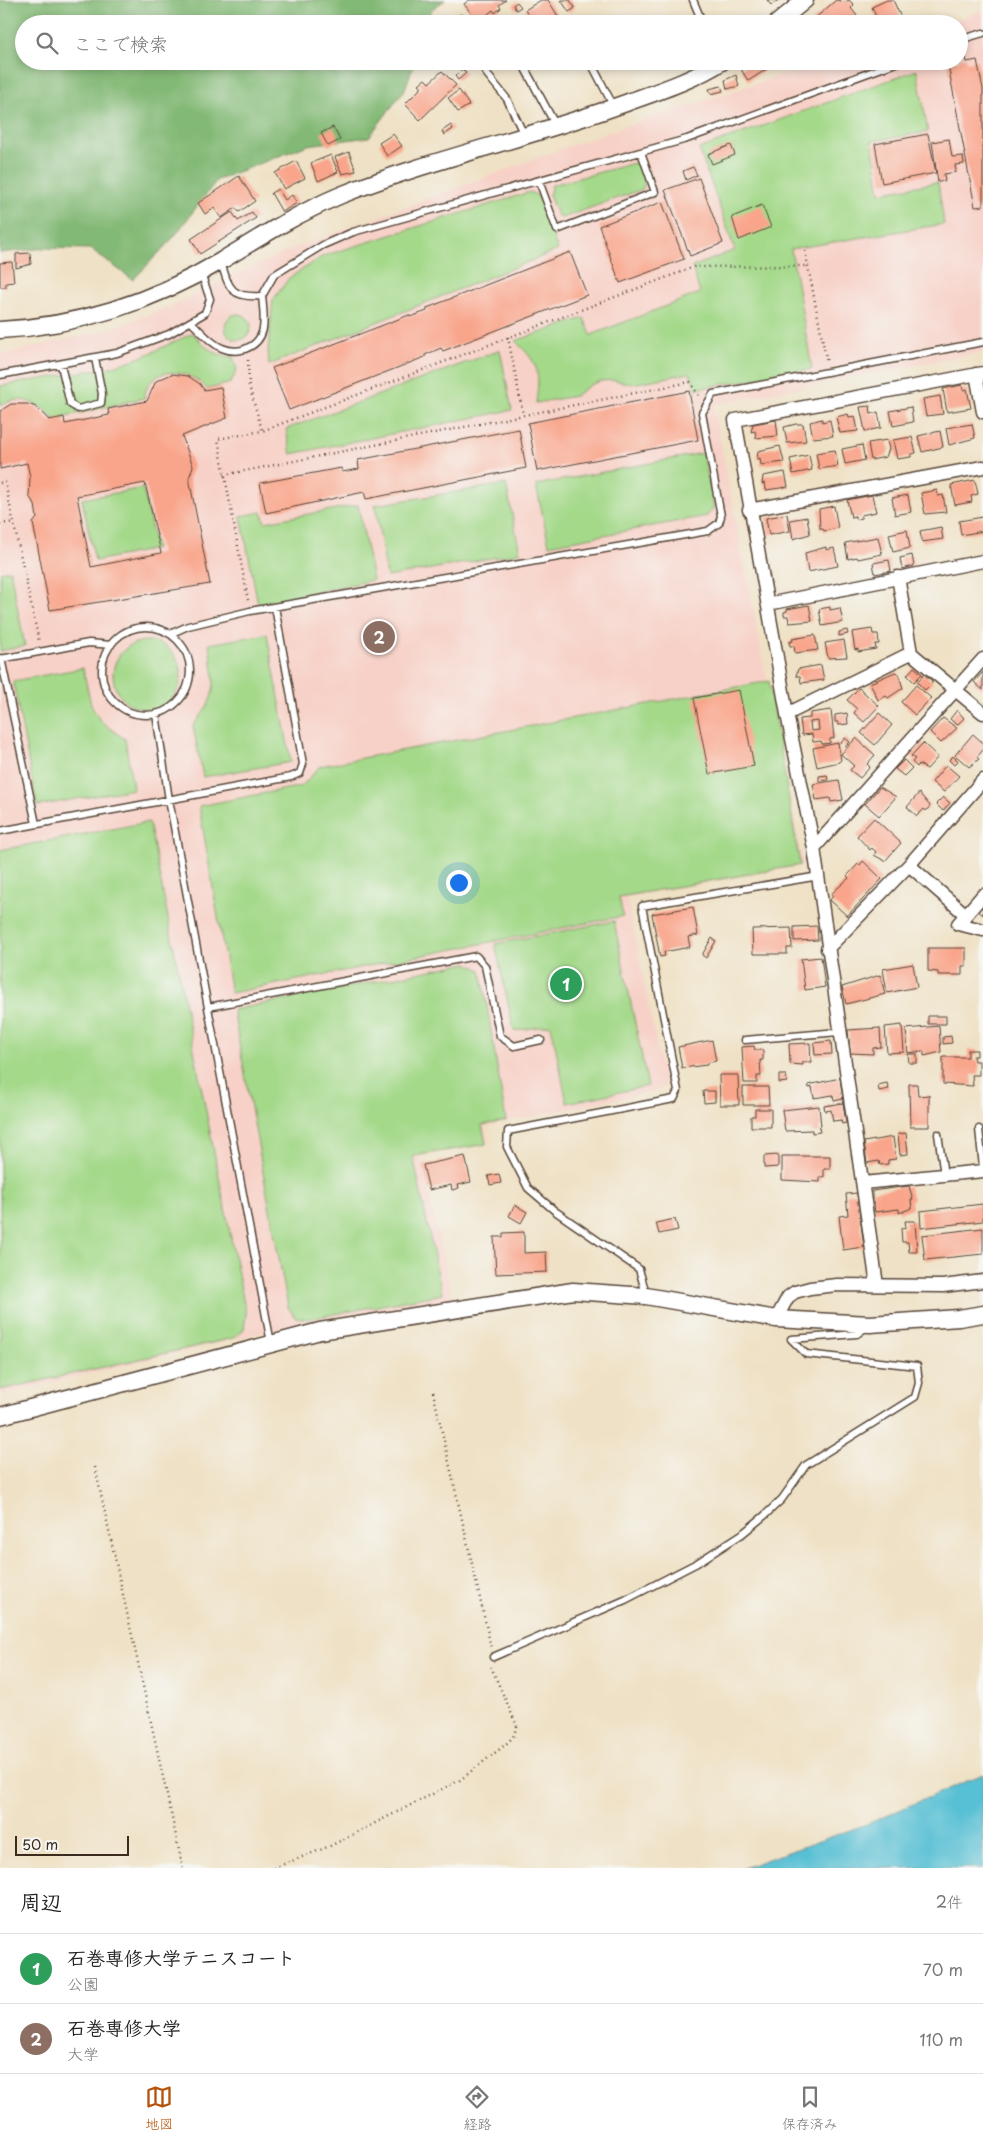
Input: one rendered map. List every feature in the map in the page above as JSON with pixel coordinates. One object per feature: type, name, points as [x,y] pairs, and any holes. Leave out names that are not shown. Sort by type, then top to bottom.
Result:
[{"type":"street","points":[[787,15],[805,0]]},
{"type":"street","points":[[0,330],[73,321],[112,310],[201,272],[297,215],[341,195],[392,177],[556,127],[662,90],[709,70]]},
{"type":"street","points":[[877,1285],[827,949],[819,876],[749,510],[735,420],[979,373],[983,412]]},
{"type":"street","points":[[749,510],[983,467]]},
{"type":"street","points":[[768,604],[983,561]]},
{"type":"street","points":[[898,577],[911,652],[958,689],[983,713]]},
{"type":"street","points":[[787,714],[911,652]]},
{"type":"street","points":[[814,848],[983,659]]},
{"type":"street","points":[[827,949],[909,865],[983,780]]},
{"type":"street","points":[[909,865],[966,914]]},
{"type":"street","points":[[983,895],[958,924],[983,930]]},
{"type":"street","points":[[863,1183],[983,1169]]},
{"type":"street","points":[[776,1319],[788,1297],[795,1292],[837,1285],[943,1286],[983,1281]]},
{"type":"street","points":[[0,1416],[320,1331],[573,1291],[646,1296],[776,1319],[870,1324],[983,1314]]},
{"type":"lane","points":[[693,0],[699,15]]},
{"type":"lane","points":[[968,37],[983,33]]},
{"type":"lane","points":[[526,70],[556,127]]},
{"type":"lane","points":[[595,70],[614,107]]},
{"type":"lane","points":[[192,323],[222,348],[238,352],[255,345],[263,334],[262,296],[274,275],[323,245],[352,232],[687,139],[876,70]]},
{"type":"lane","points":[[486,72],[507,99],[525,137]]},
{"type":"lane","points":[[538,181],[557,230],[655,192],[640,152]]},
{"type":"lane","points":[[220,261],[228,285],[235,293],[248,297],[262,296]]},
{"type":"lane","points":[[0,375],[95,358],[146,344],[192,323],[205,313],[210,299],[201,272]]},
{"type":"lane","points":[[170,634],[188,626],[250,611],[708,531],[719,523],[721,516],[702,413],[705,404],[713,394],[983,342]]},
{"type":"lane","points":[[61,365],[70,404],[78,409],[101,403],[102,394],[95,358]]},
{"type":"lane","points":[[0,831],[291,777],[300,773],[303,764],[275,607]]},
{"type":"lane","points":[[140,628],[158,629],[170,634],[182,646],[188,656],[191,667],[190,681],[184,694],[176,704],[156,714],[131,713],[119,706],[111,697],[104,683],[102,668],[111,645],[125,633],[140,628]]},
{"type":"lane","points":[[36,824],[0,658],[89,643],[111,645]]},
{"type":"lane","points":[[156,714],[169,800],[271,1343]]},
{"type":"lane","points":[[646,1296],[639,1269],[555,1211],[528,1188],[507,1146],[508,1131],[674,1098],[678,1092],[642,906],[819,876]]},
{"type":"lane","points":[[208,1007],[476,956],[485,966],[500,1036],[514,1046],[540,1040]]},
{"type":"lane","points":[[745,1040],[839,1032]]},
{"type":"lane","points":[[979,1129],[983,1169]]},
{"type":"lane","points":[[938,1134],[944,1175]]},
{"type":"lane","points":[[493,1657],[626,1600],[697,1563],[742,1534],[764,1516],[782,1499],[806,1465],[916,1397],[919,1383],[917,1366],[806,1354],[791,1339],[857,1334],[870,1324]]},
{"type":"path","points":[[806,251],[829,372]]},
{"type":"path","points":[[250,611],[218,439],[262,431],[694,267],[808,266]]},
{"type":"path","points":[[508,337],[523,415]]},
{"type":"path","points":[[247,348],[249,386],[262,431]]},
{"type":"path","points":[[224,475],[690,382],[705,404]]},
{"type":"path","points":[[0,483],[5,482],[15,522],[40,650]]},
{"type":"path","points":[[0,524],[15,522]]},
{"type":"path","points":[[274,1868],[330,1846],[460,1780],[505,1746],[513,1737],[517,1726],[491,1668],[493,1657],[433,1392]]},
{"type":"path","points":[[96,1467],[183,1868]]},
{"type":"shaded area","points":[[983,10],[983,352],[717,404],[714,409],[803,865],[627,897],[665,1085],[660,1090],[485,1126],[489,1142],[420,1156],[453,1298],[297,1324],[0,1395],[0,355],[106,330],[179,303],[240,272],[302,245],[605,133],[798,70],[968,70],[968,15]]},
{"type":"green space","points":[[0,0],[445,0],[432,9],[430,15],[15,15],[15,70],[412,70],[405,89],[369,137],[308,145],[217,180],[173,238],[133,280],[91,249],[45,248],[0,253]]},
{"type":"green space","points":[[917,70],[928,132],[872,141],[880,193],[938,182],[944,224],[791,249],[812,369],[696,389],[690,373],[632,384],[613,380],[601,381],[590,385],[575,396],[536,403],[538,383],[536,368],[529,355],[515,341],[584,318],[591,335],[700,293],[692,267],[735,250],[699,149]]},
{"type":"green space","points":[[638,162],[645,181],[643,189],[562,218],[557,215],[549,195],[552,185]]},
{"type":"green space","points":[[530,192],[538,196],[558,250],[269,365],[268,350],[273,300],[289,278],[323,256]]},
{"type":"green space","points":[[238,314],[247,318],[251,327],[247,336],[238,340],[229,336],[225,327],[229,318]]},
{"type":"green space","points":[[193,333],[210,350],[220,355],[233,357],[237,369],[231,383],[207,389],[190,376],[171,372],[161,374],[153,379],[147,387],[144,398],[54,419],[36,404],[22,400],[14,400],[0,406],[0,386],[111,367],[144,356]]},
{"type":"green space","points":[[500,350],[512,410],[291,454],[286,429]]},
{"type":"green space","points":[[703,453],[714,507],[707,516],[549,545],[536,485]]},
{"type":"green space","points":[[506,484],[520,553],[387,577],[375,505]]},
{"type":"green space","points":[[143,488],[156,549],[95,561],[82,499]]},
{"type":"green space","points":[[358,505],[373,580],[258,604],[241,516],[262,512],[265,522]]},
{"type":"green space","points":[[10,570],[25,646],[0,651],[0,572]]},
{"type":"green space","points":[[267,634],[291,762],[203,777],[193,726],[202,715],[212,696],[214,679],[209,644]]},
{"type":"green space","points":[[147,641],[160,644],[171,651],[178,662],[181,675],[178,688],[171,699],[160,706],[147,709],[134,706],[123,699],[116,688],[113,675],[116,662],[123,651],[134,644]]},
{"type":"green space","points":[[83,668],[90,702],[98,717],[125,739],[133,789],[37,806],[13,681]]},
{"type":"green space","points":[[769,681],[800,865],[619,897],[623,916],[231,993],[199,806],[302,786],[320,766]]},
{"type":"green space","points":[[149,822],[246,1314],[244,1329],[234,1338],[0,1390],[0,850]]},
{"type":"green space","points":[[614,921],[648,1086],[567,1103],[551,1025],[514,1031],[495,944]]},
{"type":"green space","points":[[467,963],[481,970],[506,1121],[482,1125],[486,1144],[413,1156],[442,1294],[308,1319],[295,1317],[288,1307],[233,1010]]},
{"type":"water","points":[[983,1774],[983,1868],[743,1868],[867,1824]]},
{"type":"building","points":[[469,0],[506,0],[499,5],[501,8],[495,13],[493,10],[487,15],[473,15],[464,4]]},
{"type":"building","points":[[541,0],[548,0],[557,15],[528,15],[525,10]]},
{"type":"building","points":[[561,0],[570,0],[575,8],[569,12]]},
{"type":"building","points":[[767,0],[779,0],[771,5]]},
{"type":"building","points":[[836,0],[845,2],[849,0],[854,5],[851,8],[856,15],[819,15]]},
{"type":"building","points":[[887,0],[893,0],[900,15],[875,15],[872,7]]},
{"type":"building","points":[[517,2],[521,7],[516,10],[513,5]]},
{"type":"building","points":[[977,60],[983,89],[983,206],[975,207],[949,70],[968,70],[968,62]]},
{"type":"building","points":[[461,70],[466,73],[458,80],[455,76]]},
{"type":"building","points":[[742,70],[765,70],[748,81]]},
{"type":"building","points":[[442,71],[456,85],[420,120],[405,104],[422,87],[419,84],[425,79],[429,83]]},
{"type":"building","points":[[736,75],[739,86],[727,89],[725,80]]},
{"type":"building","points":[[721,86],[723,91],[711,94],[709,89]]},
{"type":"building","points":[[459,90],[469,105],[458,112],[448,98]]},
{"type":"building","points":[[451,125],[453,129],[444,135],[442,131]]},
{"type":"building","points":[[333,127],[340,140],[328,146],[321,133]]},
{"type":"building","points":[[393,134],[402,146],[387,156],[379,143]]},
{"type":"building","points":[[928,134],[936,173],[882,183],[875,144]]},
{"type":"building","points":[[949,139],[952,157],[963,156],[964,164],[955,165],[956,172],[944,174],[945,181],[938,182],[932,142]]},
{"type":"building","points":[[731,145],[735,155],[712,164],[708,154]]},
{"type":"building","points":[[349,152],[356,171],[342,174],[335,157]]},
{"type":"building","points":[[331,155],[338,172],[318,181],[311,163]]},
{"type":"building","points":[[296,161],[305,178],[284,189],[275,173]]},
{"type":"building","points":[[693,167],[697,175],[686,180],[683,171]]},
{"type":"building","points":[[239,176],[255,201],[239,212],[236,208],[221,218],[214,208],[205,214],[198,203]]},
{"type":"building","points":[[699,178],[723,243],[690,256],[665,190]]},
{"type":"building","points":[[278,189],[285,200],[292,195],[297,203],[282,212],[271,193]]},
{"type":"building","points":[[662,202],[684,259],[620,283],[599,226]]},
{"type":"building","points":[[762,205],[771,227],[739,240],[732,217]]},
{"type":"building","points":[[232,212],[238,221],[252,212],[256,218],[200,254],[191,239]]},
{"type":"building","points":[[570,252],[587,295],[443,351],[441,348],[425,355],[425,357],[289,410],[272,368],[409,315],[410,317],[427,311],[427,308]]},
{"type":"building","points":[[30,253],[31,264],[16,268],[16,254]]},
{"type":"building","points":[[12,262],[14,282],[6,283],[6,287],[0,287],[0,263]]},
{"type":"building","points":[[172,374],[188,376],[200,384],[204,390],[221,387],[227,418],[182,436],[193,466],[189,478],[210,584],[50,610],[33,523],[37,518],[35,505],[29,496],[30,477],[27,463],[0,469],[0,411],[11,404],[28,404],[36,407],[49,420],[64,417],[65,424],[109,415],[108,409],[147,401],[156,381]],"holes":[[[145,483],[161,553],[91,567],[77,496]]]},
{"type":"building","points":[[962,385],[963,390],[967,389],[971,408],[947,412],[943,389]]},
{"type":"building","points":[[689,391],[698,440],[537,471],[528,423]]},
{"type":"building","points":[[940,396],[943,414],[926,416],[923,399]]},
{"type":"building","points":[[870,406],[871,414],[878,412],[881,428],[865,431],[860,407]]},
{"type":"building","points":[[911,407],[913,422],[893,426],[890,411]]},
{"type":"building","points":[[848,414],[849,417],[855,416],[858,431],[840,433],[836,417]]},
{"type":"building","points":[[822,419],[822,422],[830,420],[833,436],[813,438],[810,422]]},
{"type":"building","points":[[776,420],[778,436],[756,438],[755,431],[751,432],[753,424]]},
{"type":"building","points":[[803,424],[806,441],[787,443],[784,427]]},
{"type":"building","points":[[972,424],[975,438],[949,445],[946,428]]},
{"type":"building","points":[[519,429],[526,468],[366,499],[364,492],[266,513],[260,483],[341,468],[342,472],[359,469],[358,460]]},
{"type":"building","points":[[940,431],[943,447],[922,452],[918,436]]},
{"type":"building","points":[[912,437],[916,453],[911,454],[911,457],[897,459],[893,440]]},
{"type":"building","points":[[887,440],[889,449],[886,457],[871,460],[868,443]]},
{"type":"building","points":[[862,445],[865,460],[845,464],[842,449]]},
{"type":"building","points":[[780,446],[784,462],[761,465],[760,458],[757,459],[758,451]]},
{"type":"building","points":[[835,450],[838,466],[819,469],[816,453]]},
{"type":"building","points":[[809,455],[812,470],[793,474],[790,459]]},
{"type":"building","points":[[785,472],[788,487],[766,490],[765,483],[762,484],[763,476]]},
{"type":"building","points":[[975,480],[978,494],[971,496],[972,502],[955,505],[951,485]]},
{"type":"building","points":[[937,490],[938,496],[943,495],[946,512],[925,514],[921,493]]},
{"type":"building","points":[[872,495],[876,512],[861,515],[862,518],[855,519],[855,516],[851,517],[847,500]]},
{"type":"building","points":[[908,495],[911,512],[895,515],[892,498]]},
{"type":"building","points":[[834,506],[838,528],[824,531],[820,529],[819,509]]},
{"type":"building","points":[[787,514],[790,531],[769,535],[766,518]]},
{"type":"building","points":[[807,517],[810,534],[793,539],[790,520]]},
{"type":"building","points":[[983,517],[983,531],[961,535],[959,521]]},
{"type":"building","points":[[941,527],[943,539],[922,542],[920,531]]},
{"type":"building","points":[[907,530],[910,548],[893,552],[889,534]]},
{"type":"building","points":[[878,537],[882,554],[848,559],[845,543]]},
{"type":"building","points":[[826,547],[826,550],[834,548],[838,566],[808,572],[805,553]]},
{"type":"building","points":[[912,555],[914,566],[902,569],[900,558]]},
{"type":"building","points":[[889,560],[891,571],[875,574],[873,563]]},
{"type":"building","points":[[809,605],[812,621],[789,623],[788,616],[784,616],[784,612],[787,609]]},
{"type":"building","points":[[830,607],[830,610],[840,608],[843,622],[822,626],[819,609]]},
{"type":"building","points":[[872,629],[873,634],[878,634],[879,644],[875,644],[876,649],[858,652],[858,649],[855,650],[852,632]]},
{"type":"building","points":[[847,630],[848,634],[839,636],[839,632]]},
{"type":"building","points":[[815,635],[818,650],[795,653],[794,646],[790,646],[789,642],[793,641],[792,639]]},
{"type":"building","points":[[844,640],[847,657],[828,658],[825,643]]},
{"type":"building","points":[[821,665],[824,680],[801,683],[800,676],[796,676],[798,669]]},
{"type":"building","points":[[914,667],[922,674],[914,682],[907,675]]},
{"type":"building","points":[[895,672],[898,673],[903,688],[888,698],[886,696],[878,700],[870,683]]},
{"type":"building","points":[[983,672],[983,690],[974,682]]},
{"type":"building","points":[[924,674],[933,682],[925,690],[917,682]]},
{"type":"building","points":[[916,685],[931,698],[915,715],[901,702]]},
{"type":"building","points":[[859,688],[879,706],[864,722],[854,713],[857,709],[847,700]]},
{"type":"building","points":[[739,690],[754,766],[709,774],[694,698]]},
{"type":"building","points":[[831,710],[834,738],[830,739],[830,743],[813,742],[812,734],[802,735],[800,719],[810,718],[810,713]],"holes":[[[818,721],[819,730],[811,731],[810,722]]]},
{"type":"building","points":[[957,710],[964,718],[957,725],[950,719]]},
{"type":"building","points":[[847,713],[848,724],[838,725],[838,722],[835,722],[835,715]]},
{"type":"building","points":[[879,713],[892,725],[875,745],[861,733]]},
{"type":"building","points":[[943,718],[957,728],[941,743],[930,732]]},
{"type":"building","points":[[973,734],[983,743],[983,750],[977,757],[979,759],[969,767],[955,755]]},
{"type":"building","points":[[845,738],[850,742],[845,747],[841,743]]},
{"type":"building","points":[[856,738],[875,755],[867,764],[870,767],[860,778],[850,770],[854,766],[841,754]]},
{"type":"building","points":[[838,743],[841,760],[817,767],[813,748]]},
{"type":"building","points":[[923,743],[938,757],[927,769],[919,764],[917,767],[912,762],[915,759],[911,756]]},
{"type":"building","points":[[953,756],[958,761],[954,765],[949,760]]},
{"type":"building","points":[[904,760],[912,768],[904,776],[895,769]]},
{"type":"building","points":[[946,765],[959,776],[944,792],[932,782]]},
{"type":"building","points":[[827,775],[828,780],[819,781],[819,776]]},
{"type":"building","points":[[839,780],[843,800],[831,802],[830,798],[816,800],[813,784]]},
{"type":"building","points":[[880,787],[896,797],[879,816],[865,804]]},
{"type":"building","points":[[919,793],[930,806],[926,811],[924,809],[917,816],[907,807]]},
{"type":"building","points":[[943,797],[950,803],[943,811],[936,804]]},
{"type":"building","points":[[874,818],[901,843],[885,861],[874,855],[876,852],[872,848],[870,850],[857,836]]},
{"type":"building","points":[[863,861],[882,879],[847,916],[830,900],[833,896],[831,894],[849,878],[847,876]]},
{"type":"building","points":[[983,904],[983,915],[977,910]]},
{"type":"building","points":[[693,907],[698,935],[688,937],[690,947],[664,952],[665,956],[660,957],[652,914]]},
{"type":"building","points":[[817,926],[818,940],[794,941],[794,927]]},
{"type":"building","points":[[791,928],[792,948],[787,948],[787,954],[753,954],[752,929]]},
{"type":"building","points":[[712,938],[716,941],[706,958],[702,955]]},
{"type":"building","points":[[928,948],[966,948],[966,966],[962,966],[962,975],[938,975],[938,972],[928,971]]},
{"type":"building","points":[[821,957],[825,987],[805,990],[801,959]]},
{"type":"building","points":[[913,964],[917,987],[887,993],[883,969]]},
{"type":"building","points":[[880,975],[885,994],[846,1004],[842,987]]},
{"type":"building","points":[[928,1016],[946,1016],[946,1024],[928,1024]]},
{"type":"building","points":[[902,1025],[904,1052],[887,1053],[885,1027]]},
{"type":"building","points":[[939,1026],[941,1052],[924,1056],[924,1051],[908,1053],[906,1029]]},
{"type":"building","points":[[880,1028],[881,1047],[873,1048],[873,1054],[850,1053],[848,1030]]},
{"type":"building","points":[[951,1036],[952,1043],[943,1044],[943,1037]]},
{"type":"building","points":[[712,1040],[716,1061],[707,1063],[707,1065],[682,1068],[678,1047]]},
{"type":"building","points":[[831,1041],[832,1054],[815,1055],[814,1043]]},
{"type":"building","points":[[810,1043],[811,1062],[803,1062],[803,1065],[790,1064],[789,1044]]},
{"type":"building","points":[[754,1046],[755,1050],[763,1050],[763,1060],[760,1060],[761,1076],[757,1076],[757,1083],[744,1083],[742,1047]]},
{"type":"building","points":[[968,1050],[977,1050],[977,1056],[973,1056],[974,1061],[979,1061],[979,1075],[972,1075],[973,1086],[943,1084],[943,1057],[968,1057]]},
{"type":"building","points":[[908,1054],[917,1054],[917,1063],[909,1063]]},
{"type":"building","points":[[719,1075],[738,1075],[739,1105],[720,1105]]},
{"type":"building","points":[[779,1075],[786,1075],[787,1082],[779,1083]]},
{"type":"building","points":[[840,1078],[843,1099],[834,1101],[833,1095],[814,1098],[812,1087],[809,1088],[808,1085]]},
{"type":"building","points":[[887,1083],[889,1089],[879,1091],[878,1085]]},
{"type":"building","points":[[909,1084],[917,1084],[918,1096],[929,1095],[929,1127],[910,1127]]},
{"type":"building","points":[[743,1087],[768,1087],[769,1105],[743,1105]]},
{"type":"building","points":[[703,1091],[715,1091],[715,1102],[704,1103]]},
{"type":"building","points":[[843,1103],[846,1123],[842,1124],[841,1120],[833,1121],[831,1110],[825,1111],[824,1106]]},
{"type":"building","points":[[819,1106],[820,1132],[812,1133],[812,1130],[785,1131],[782,1110]]},
{"type":"building","points":[[755,1109],[771,1109],[771,1127],[751,1127],[751,1116],[755,1116]]},
{"type":"building","points":[[906,1133],[908,1154],[900,1155],[898,1134]]},
{"type":"building","points":[[893,1137],[896,1159],[888,1160],[888,1164],[880,1165],[879,1161],[867,1163],[864,1142]]},
{"type":"building","points":[[778,1155],[778,1167],[764,1168],[764,1156]]},
{"type":"building","points":[[465,1156],[471,1182],[458,1185],[459,1188],[452,1190],[451,1185],[429,1190],[423,1165]]},
{"type":"building","points":[[782,1156],[830,1156],[830,1169],[824,1169],[824,1177],[820,1177],[820,1182],[782,1180]]},
{"type":"building","points":[[499,1174],[501,1183],[490,1185],[488,1176]]},
{"type":"building","points":[[909,1186],[913,1200],[911,1200],[912,1208],[899,1213],[899,1209],[875,1212],[872,1191]]},
{"type":"building","points":[[857,1193],[864,1247],[843,1250],[839,1216],[848,1215],[846,1194]]},
{"type":"building","points":[[983,1204],[983,1221],[921,1228],[920,1211]]},
{"type":"building","points":[[515,1205],[527,1212],[521,1223],[509,1216]]},
{"type":"building","points":[[675,1219],[678,1230],[659,1234],[656,1223]]},
{"type":"building","points":[[905,1221],[915,1221],[917,1252],[909,1252],[908,1242],[902,1242],[901,1228],[906,1227]]},
{"type":"building","points":[[983,1228],[983,1254],[925,1260],[922,1235]]},
{"type":"building","points":[[524,1232],[524,1253],[546,1252],[547,1272],[496,1274],[494,1237],[503,1237],[503,1233]]},
{"type":"place","name":"石巻専修大学","points":[[379,637]]},
{"type":"place","name":"石巻専修大学テニスコート","points":[[566,984]]}]
